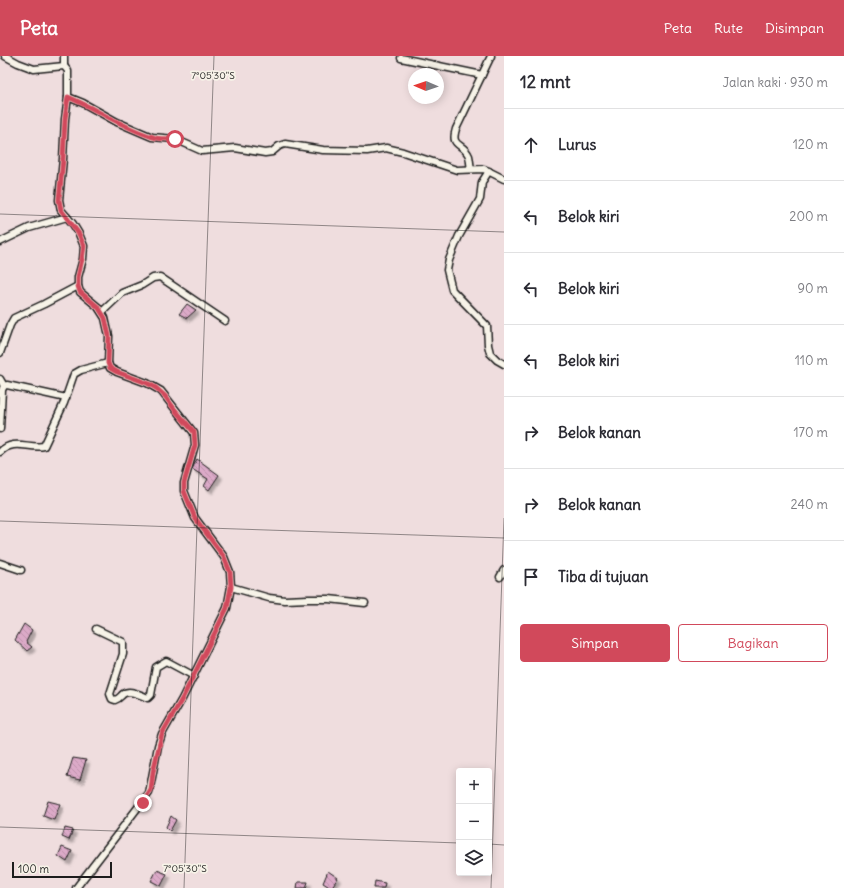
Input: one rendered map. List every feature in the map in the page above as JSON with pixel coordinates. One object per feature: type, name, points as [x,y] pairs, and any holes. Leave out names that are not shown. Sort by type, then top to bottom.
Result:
[{"type":"street","points":[[5,56],[34,69],[64,66]]},
{"type":"street","points":[[64,56],[64,66],[68,71],[68,97],[65,114],[59,200],[61,210],[79,234],[84,246],[78,277],[78,286],[80,292],[94,302],[102,312],[109,336],[108,363],[113,370],[147,383],[161,392],[194,432],[195,445],[184,483],[184,491],[195,518],[224,557],[230,572],[231,587],[227,608],[194,676],[162,734],[158,746],[150,793],[76,888]]},
{"type":"street","points":[[471,169],[468,154],[454,141],[454,137],[456,129],[491,56]]},
{"type":"street","points":[[401,58],[482,75]]},
{"type":"street","points":[[68,97],[83,103],[117,122],[152,137],[175,139],[202,151],[235,148],[265,153],[272,152],[279,146],[285,144],[322,150],[367,151],[386,148],[403,152],[457,170],[471,169],[489,171],[504,179]]},
{"type":"street","points":[[489,171],[482,182],[480,199],[459,236],[449,260],[447,270],[452,290],[487,326],[490,353],[504,364]]},
{"type":"street","points":[[0,242],[29,228],[66,217]]},
{"type":"street","points":[[102,312],[122,293],[157,276],[225,321]]},
{"type":"street","points":[[0,353],[14,318],[78,286]]},
{"type":"street","points":[[0,452],[5,446],[10,445],[37,447],[44,446],[66,398],[74,374],[81,370],[108,363]]},
{"type":"street","points":[[0,379],[4,386]]},
{"type":"street","points":[[4,386],[7,385],[66,398]]},
{"type":"street","points":[[0,429],[2,390],[4,386]]},
{"type":"street","points":[[0,562],[21,570]]},
{"type":"street","points":[[500,577],[504,570]]},
{"type":"street","points":[[231,587],[269,598],[284,600],[329,599],[365,603]]},
{"type":"street","points":[[96,629],[123,642],[123,654],[110,694],[112,699],[118,699],[124,693],[128,692],[148,698],[151,695],[156,667],[166,661],[194,676]]},
{"type":"building","points":[[187,304],[196,310],[187,318],[179,314]]},
{"type":"building","points":[[197,459],[219,475],[209,490],[204,486],[208,479],[192,469]]},
{"type":"building","points":[[24,624],[32,630],[26,642],[32,647],[27,651],[15,640]]},
{"type":"building","points":[[73,758],[86,760],[80,780],[67,777]]},
{"type":"building","points":[[48,801],[60,804],[54,820],[43,816]]},
{"type":"building","points":[[171,816],[176,820],[170,831],[166,827]]},
{"type":"building","points":[[65,828],[73,830],[69,840],[62,837]]},
{"type":"building","points":[[62,847],[72,851],[67,862],[58,856]]},
{"type":"building","points":[[157,870],[167,874],[161,886],[151,881]]},
{"type":"building","points":[[328,871],[338,878],[331,888],[323,883]]},
{"type":"building","points":[[375,881],[385,883],[384,888],[374,888]]},
{"type":"building","points":[[298,882],[308,882],[306,888],[297,888]]},
{"type":"route","points":[[143,803],[151,790],[156,755],[162,734],[182,699],[227,608],[230,599],[231,587],[230,572],[224,557],[195,518],[185,496],[184,483],[195,445],[194,432],[165,396],[156,388],[110,368],[108,363],[110,342],[105,318],[94,302],[80,292],[77,283],[84,246],[73,224],[61,210],[59,200],[68,97],[97,110],[117,122],[152,137],[175,139]]}]
